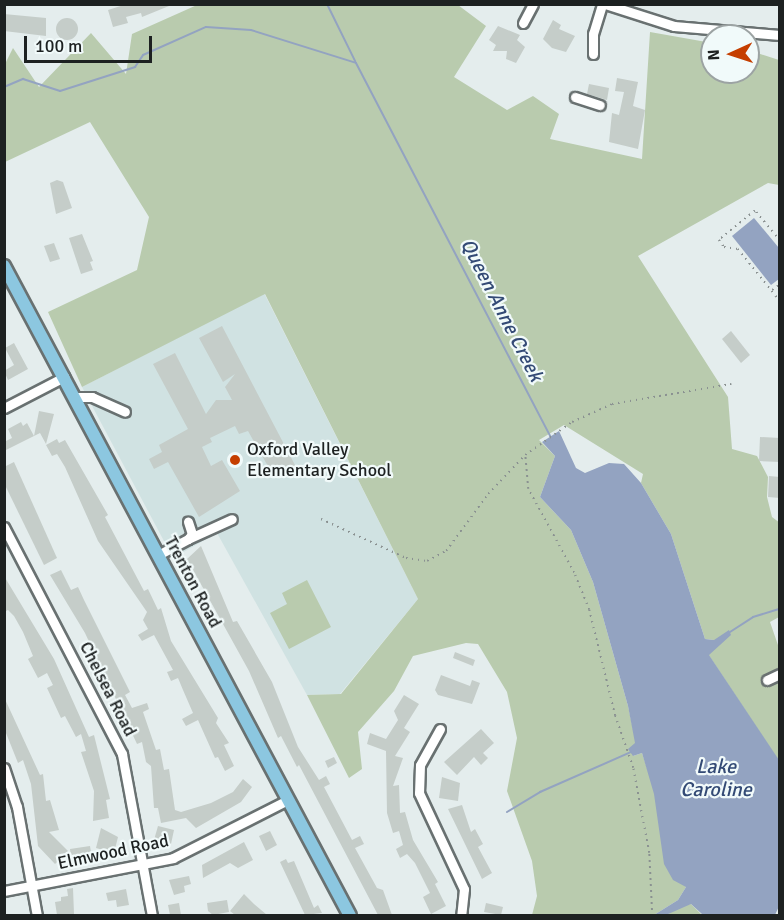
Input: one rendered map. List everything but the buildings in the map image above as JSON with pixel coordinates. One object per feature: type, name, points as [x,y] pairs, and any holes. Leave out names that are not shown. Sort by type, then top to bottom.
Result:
[{"type":"main road","name":"Trenton Road","points":[[4,266],[350,915]]},
{"type":"street","points":[[523,22],[533,4]]},
{"type":"street","points":[[593,54],[593,33],[603,4],[674,26],[780,35]]},
{"type":"street","points":[[575,97],[600,105]]},
{"type":"street","points":[[4,408],[64,377]]},
{"type":"street","points":[[74,397],[92,396],[125,412]]},
{"type":"street","points":[[158,555],[232,519]]},
{"type":"street","points":[[188,522],[192,534],[188,539]]},
{"type":"street","name":"Chelsea Road","points":[[4,527],[116,738],[125,764],[152,915]]},
{"type":"street","points":[[767,680],[780,674]]},
{"type":"street","points":[[440,729],[420,765],[419,793],[464,889],[461,915]]},
{"type":"street","points":[[4,768],[17,807],[37,915]]},
{"type":"street","name":"Elmwood Road","points":[[4,891],[144,866],[195,849],[288,800]]},
{"type":"path","points":[[780,241],[755,211],[719,240],[724,247],[738,249],[780,301]]},
{"type":"path","points":[[771,290],[780,284]]},
{"type":"path","points":[[321,519],[406,558],[427,561],[446,551],[488,494],[525,455],[559,430],[612,404],[731,384]]},
{"type":"path","points":[[525,455],[528,489],[574,573],[589,610],[630,759],[647,839],[652,915]]},
{"type":"shaded area","name":"Oxford Valley Elementary School","points":[[264,293],[418,599],[340,694],[307,695],[217,533],[173,558],[82,387]]},
{"type":"green space","points":[[197,5],[458,5],[486,26],[454,77],[507,110],[533,96],[559,114],[550,139],[642,159],[650,32],[700,41],[700,84],[760,84],[760,54],[779,60],[779,185],[768,183],[638,256],[728,397],[732,449],[757,456],[768,477],[767,497],[772,517],[780,523],[779,617],[770,622],[779,648],[779,761],[708,654],[714,640],[705,639],[671,534],[641,483],[643,474],[564,425],[539,440],[555,456],[540,497],[571,530],[593,582],[628,706],[636,743],[633,756],[642,753],[686,887],[678,900],[654,915],[532,915],[537,896],[532,861],[507,791],[517,738],[507,692],[478,644],[466,643],[413,656],[394,691],[358,732],[362,769],[349,778],[307,695],[341,694],[418,599],[265,294],[82,387],[48,312],[137,270],[149,217],[90,122],[5,162],[5,64],[13,48],[39,87],[91,33],[126,74],[132,34]]},
{"type":"green space","points":[[307,580],[331,627],[289,649],[270,613],[287,604],[282,593]]},
{"type":"green space","points":[[691,904],[703,916],[666,916],[680,905]]},
{"type":"water","points":[[754,218],[779,248],[779,279],[771,285],[732,236]]},
{"type":"water","name":"Lake Caroline","points":[[559,431],[576,468],[585,473],[609,463],[624,464],[641,483],[671,534],[705,639],[714,640],[729,630],[731,635],[709,655],[779,760],[780,904],[775,915],[703,915],[691,904],[666,915],[654,915],[678,900],[686,887],[673,880],[664,864],[654,794],[642,753],[633,756],[628,749],[635,743],[628,706],[593,582],[571,530],[540,497],[555,456],[542,442]]},
{"type":"waterway","points":[[327,4],[355,61]]},
{"type":"waterway","name":"Queen Anne Creek","points":[[4,87],[23,79],[60,91],[135,67],[143,55],[206,27],[251,30],[356,63],[552,439]]},
{"type":"waterway","points":[[730,632],[753,617],[780,609]]},
{"type":"waterway","points":[[507,812],[540,792],[631,752]]},
{"type":"place","name":"Oxford Valley Elementary School","points":[[235,460]]}]
